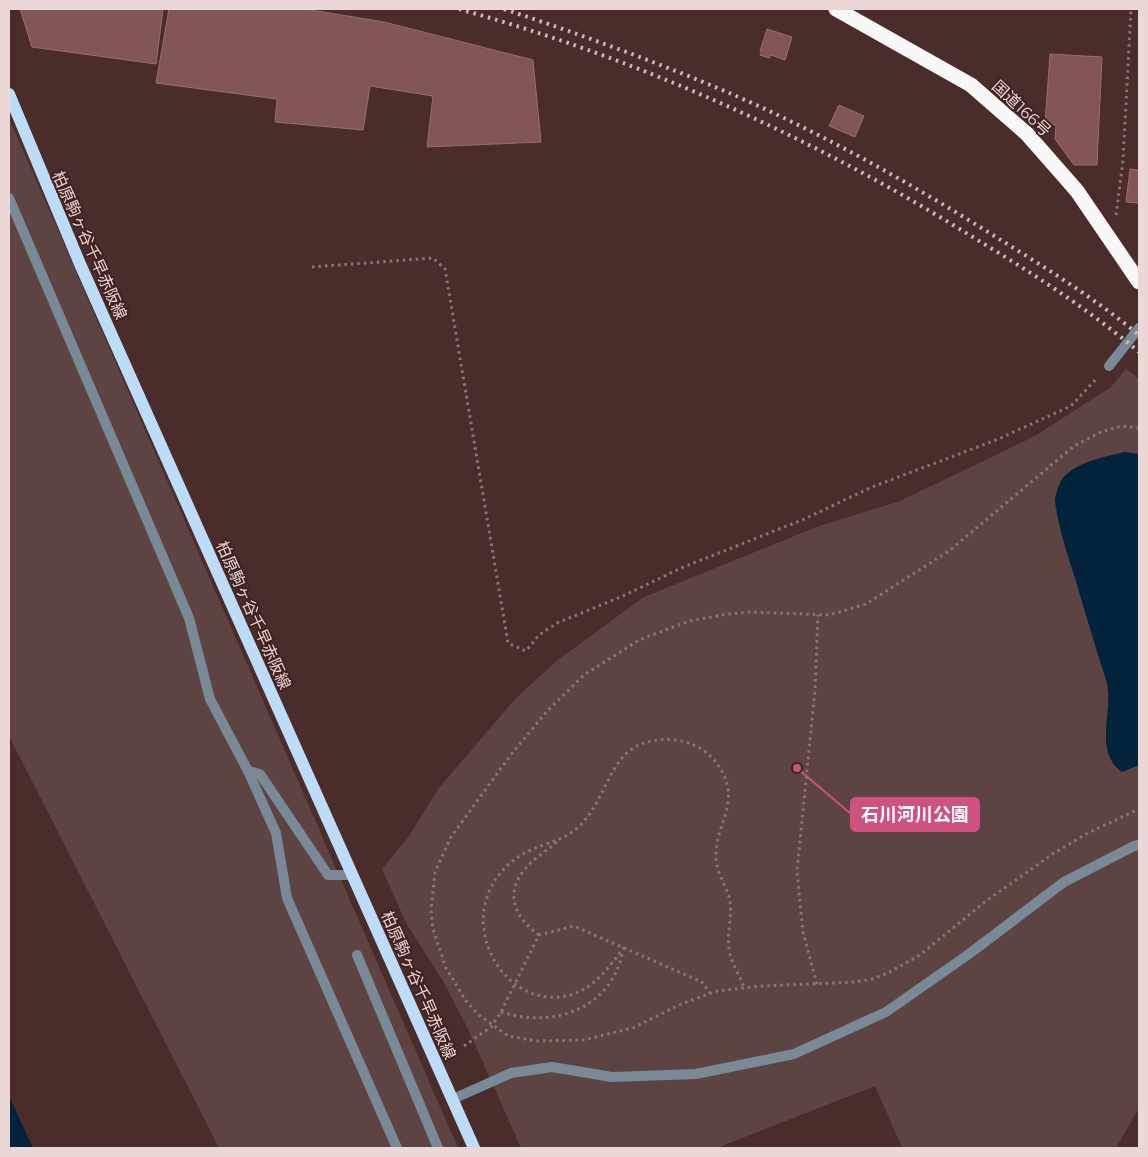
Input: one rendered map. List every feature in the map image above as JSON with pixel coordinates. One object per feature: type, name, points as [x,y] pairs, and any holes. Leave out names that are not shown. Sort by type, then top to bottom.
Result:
[{"type":"highway","name":"国道166号","points":[[836,9],[971,85],[1027,134],[1078,191],[1139,282]]},
{"type":"main road","name":"柏原駒ヶ谷千早赤阪線","points":[[9,94],[84,273],[474,1148]]},
{"type":"street","points":[[9,198],[189,618],[210,699],[248,771],[276,833],[287,898],[396,1148]]},
{"type":"street","points":[[1110,366],[1139,328]]},
{"type":"street","points":[[248,771],[260,774],[328,875],[352,875]]},
{"type":"street","points":[[452,1100],[511,1073],[552,1067],[612,1077],[696,1074],[794,1054],[886,1012],[969,954],[1064,882],[1139,845]]},
{"type":"street","points":[[357,956],[434,1146]]},
{"type":"path","points":[[1112,243],[1123,161],[1131,9]]},
{"type":"path","points":[[312,267],[433,258],[445,269],[508,643],[526,651],[539,635],[557,623],[623,596],[681,568],[802,520],[872,486],[996,440],[1071,406],[1110,366]]},
{"type":"path","points":[[1139,428],[1122,426],[1101,432],[1074,446],[962,541],[920,572],[866,604],[841,612],[818,615],[751,612],[689,621],[639,640],[604,662],[566,691],[528,734],[451,837],[435,872],[431,901],[432,928],[446,968],[466,1001],[479,1015],[508,1036],[537,1040],[561,1040],[608,1035],[651,1021],[681,1004],[711,993],[744,988],[872,979],[894,969],[935,944],[986,901],[1054,852],[1088,832],[1139,809]]},
{"type":"path","points":[[817,984],[803,932],[797,871],[815,690],[818,615]]},
{"type":"path","points":[[539,935],[525,925],[518,915],[514,893],[518,880],[526,868],[561,839],[576,830],[600,802],[613,768],[633,749],[645,744],[671,740],[690,744],[704,750],[715,761],[728,785],[728,810],[716,850],[717,865],[730,899],[729,948],[744,988]]},
{"type":"path","points":[[561,839],[528,852],[508,864],[496,879],[487,897],[483,922],[488,950],[502,972],[514,984],[539,995],[569,995],[594,983],[612,964],[624,947]]},
{"type":"path","points":[[464,1046],[491,1027],[501,1012],[539,935],[574,926],[702,982],[711,993]]},
{"type":"path","points":[[501,1012],[531,1018],[562,1017],[573,1012],[595,998],[614,977],[620,965],[624,947]]},
{"type":"shaded area","points":[[9,118],[458,1148],[219,1148],[9,736]]},
{"type":"shaded area","points":[[1126,369],[1139,379],[1139,1108],[1116,1148],[902,1148],[875,1086],[722,1146],[722,1148],[521,1148],[468,1029],[443,981],[406,923],[382,869],[409,836],[438,789],[516,698],[559,659],[644,597],[819,526],[900,501],[1035,436],[1111,387]]},
{"type":"water","points":[[1124,452],[1139,454],[1139,765],[1122,772],[1113,763],[1108,753],[1106,742],[1108,692],[1106,680],[1063,540],[1055,501],[1062,479],[1075,468],[1091,461]]},
{"type":"water","points":[[9,1096],[33,1148],[9,1148]]},
{"type":"building","points":[[20,9],[163,9],[156,64],[32,47]]},
{"type":"building","points":[[169,9],[305,9],[384,22],[533,60],[541,142],[427,147],[433,96],[370,86],[363,130],[275,122],[277,99],[156,83]]},
{"type":"building","points":[[767,29],[792,37],[785,60],[771,55],[769,58],[760,55]]},
{"type":"building","points":[[1050,54],[1102,57],[1097,165],[1074,165],[1055,139],[1056,125],[1045,124]]},
{"type":"building","points":[[839,105],[864,116],[855,137],[829,126]]},
{"type":"building","points":[[1130,169],[1139,170],[1139,203],[1126,202]]},
{"type":"railway","points":[[459,9],[593,52],[723,104],[787,134],[911,200],[993,249],[1078,305],[1139,352]]},
{"type":"railway","points":[[504,9],[616,48],[700,81],[830,141],[931,197],[1014,248],[1088,296],[1139,335]]},
{"type":"place","name":"石川河川公園","points":[[797,768]]}]
